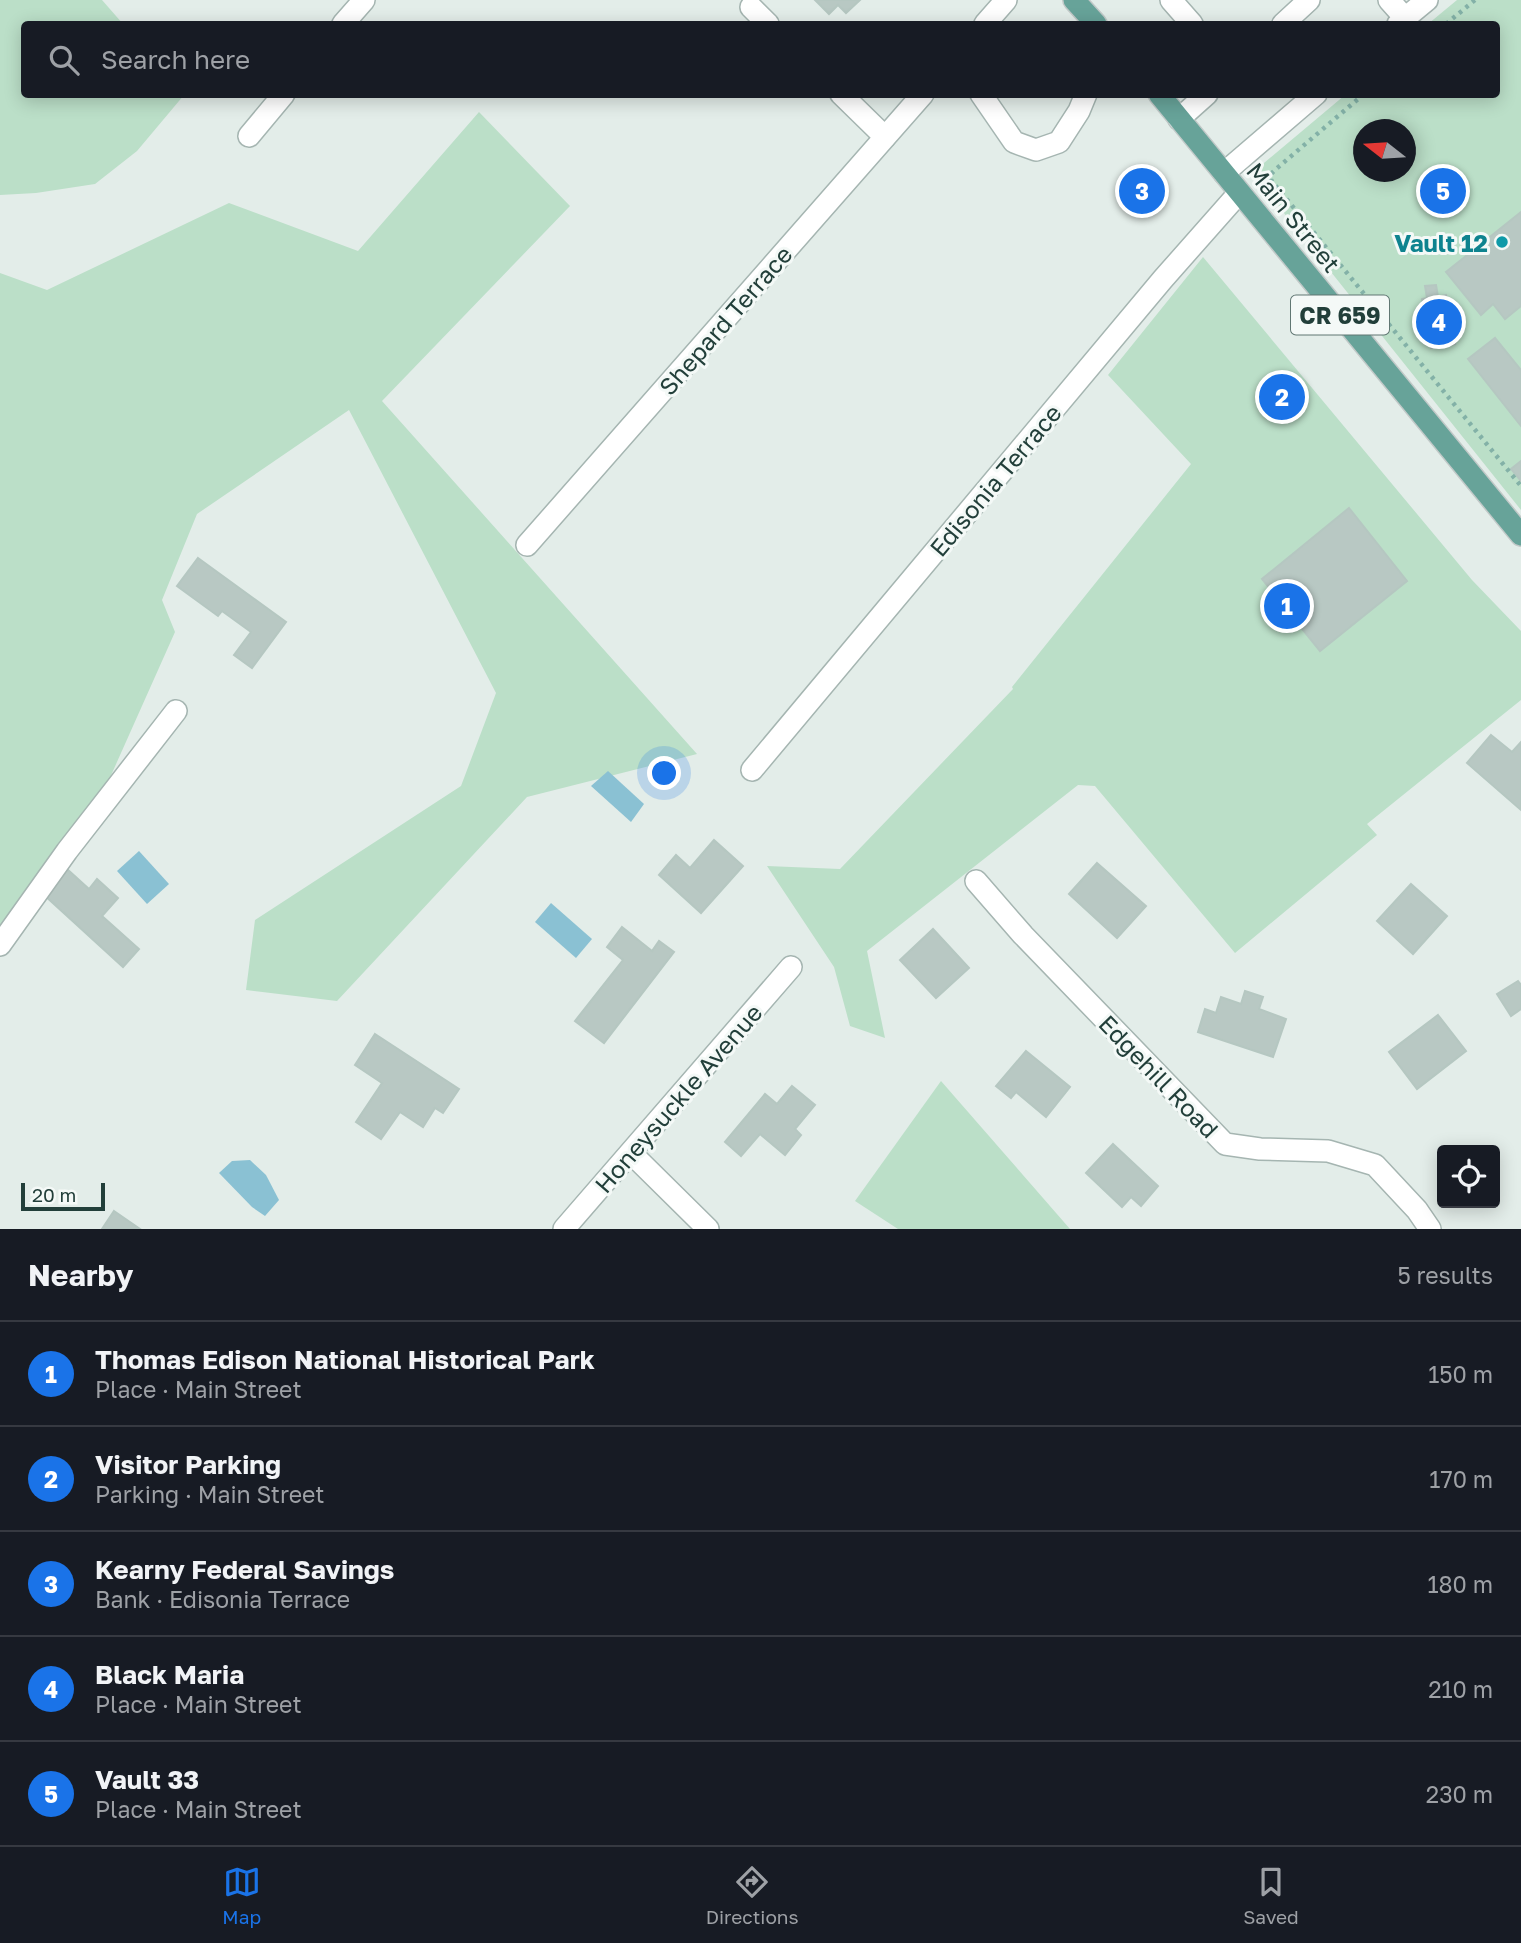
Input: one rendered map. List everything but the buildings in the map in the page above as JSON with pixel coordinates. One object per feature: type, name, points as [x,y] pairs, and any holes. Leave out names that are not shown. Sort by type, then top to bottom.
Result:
[{"type":"main road","points":[[1074,0],[1093,21]]},
{"type":"main road","name":"Main Street","points":[[1162,98],[1521,535]]},
{"type":"street","points":[[346,21],[364,0]]},
{"type":"street","points":[[988,21],[1006,0]]},
{"type":"street","points":[[1171,0],[1189,21]]},
{"type":"street","points":[[1389,0],[1402,21],[1427,0]]},
{"type":"street","points":[[751,7],[765,21]]},
{"type":"street","points":[[249,136],[281,98]]},
{"type":"street","points":[[845,98],[885,138]]},
{"type":"street","name":"Shepard Terrace","points":[[527,545],[920,98]]},
{"type":"street","points":[[984,98],[1014,142],[1036,150],[1059,142],[1084,98]]},
{"type":"street","points":[[1179,119],[1203,98]]},
{"type":"street","points":[[1224,173],[1311,98]]},
{"type":"street","name":"Edisonia Terrace","points":[[752,770],[1163,279],[1239,193]]},
{"type":"street","points":[[0,945],[67,851],[176,711]]},
{"type":"street","name":"Edgehill Road","points":[[975,881],[1031,944],[1225,1144],[1260,1149],[1328,1151],[1376,1165],[1418,1210],[1430,1229]]},
{"type":"street","name":"Honeysuckle Avenue","points":[[564,1229],[791,967]]},
{"type":"street","points":[[631,1153],[708,1229]]},
{"type":"path","points":[[1450,21],[1475,0]]},
{"type":"path","points":[[1359,98],[1276,169],[1271,174],[1271,180],[1521,486]]},
{"type":"green space","points":[[0,0],[102,0],[120,21],[21,21],[21,98],[181,98],[137,151],[95,184],[36,193],[0,195]]},
{"type":"green space","points":[[1457,0],[1521,0],[1521,510],[1252,173],[1341,98],[1500,98],[1500,21],[1432,21]]},
{"type":"green space","points":[[479,112],[570,206],[382,401],[697,754],[527,797],[337,1001],[246,990],[255,920],[461,786],[496,693],[349,410],[197,514],[162,600],[175,632],[96,809],[0,930],[0,273],[47,290],[229,203],[358,251]]},
{"type":"green space","points":[[1203,257],[1472,580],[1521,631],[1521,700],[1367,824],[1377,835],[1235,953],[1095,786],[1078,785],[867,951],[885,1038],[850,1026],[834,967],[767,866],[840,869],[1013,689],[1191,464],[1108,375]]},
{"type":"green space","points":[[941,1081],[1070,1229],[898,1229],[855,1201]]},
{"type":"water","points":[[608,771],[644,804],[631,822],[591,786]]},
{"type":"water","points":[[139,851],[169,884],[147,904],[117,871]]},
{"type":"water","points":[[551,903],[592,939],[576,958],[535,922]]},
{"type":"water","points":[[250,1160],[266,1175],[279,1200],[265,1216],[252,1207],[219,1173],[232,1161]]},
{"type":"place","name":"Kearny Federal Savings","points":[[1142,191]]},
{"type":"place","name":"Vault 33","points":[[1443,191]]},
{"type":"place","name":"Vault 12","points":[[1502,242]]},
{"type":"place","name":"Black Maria","points":[[1439,322]]},
{"type":"place","name":"Visitor Parking","points":[[1282,397]]},
{"type":"place","name":"Thomas Edison National Historical Park","points":[[1287,606]]}]
